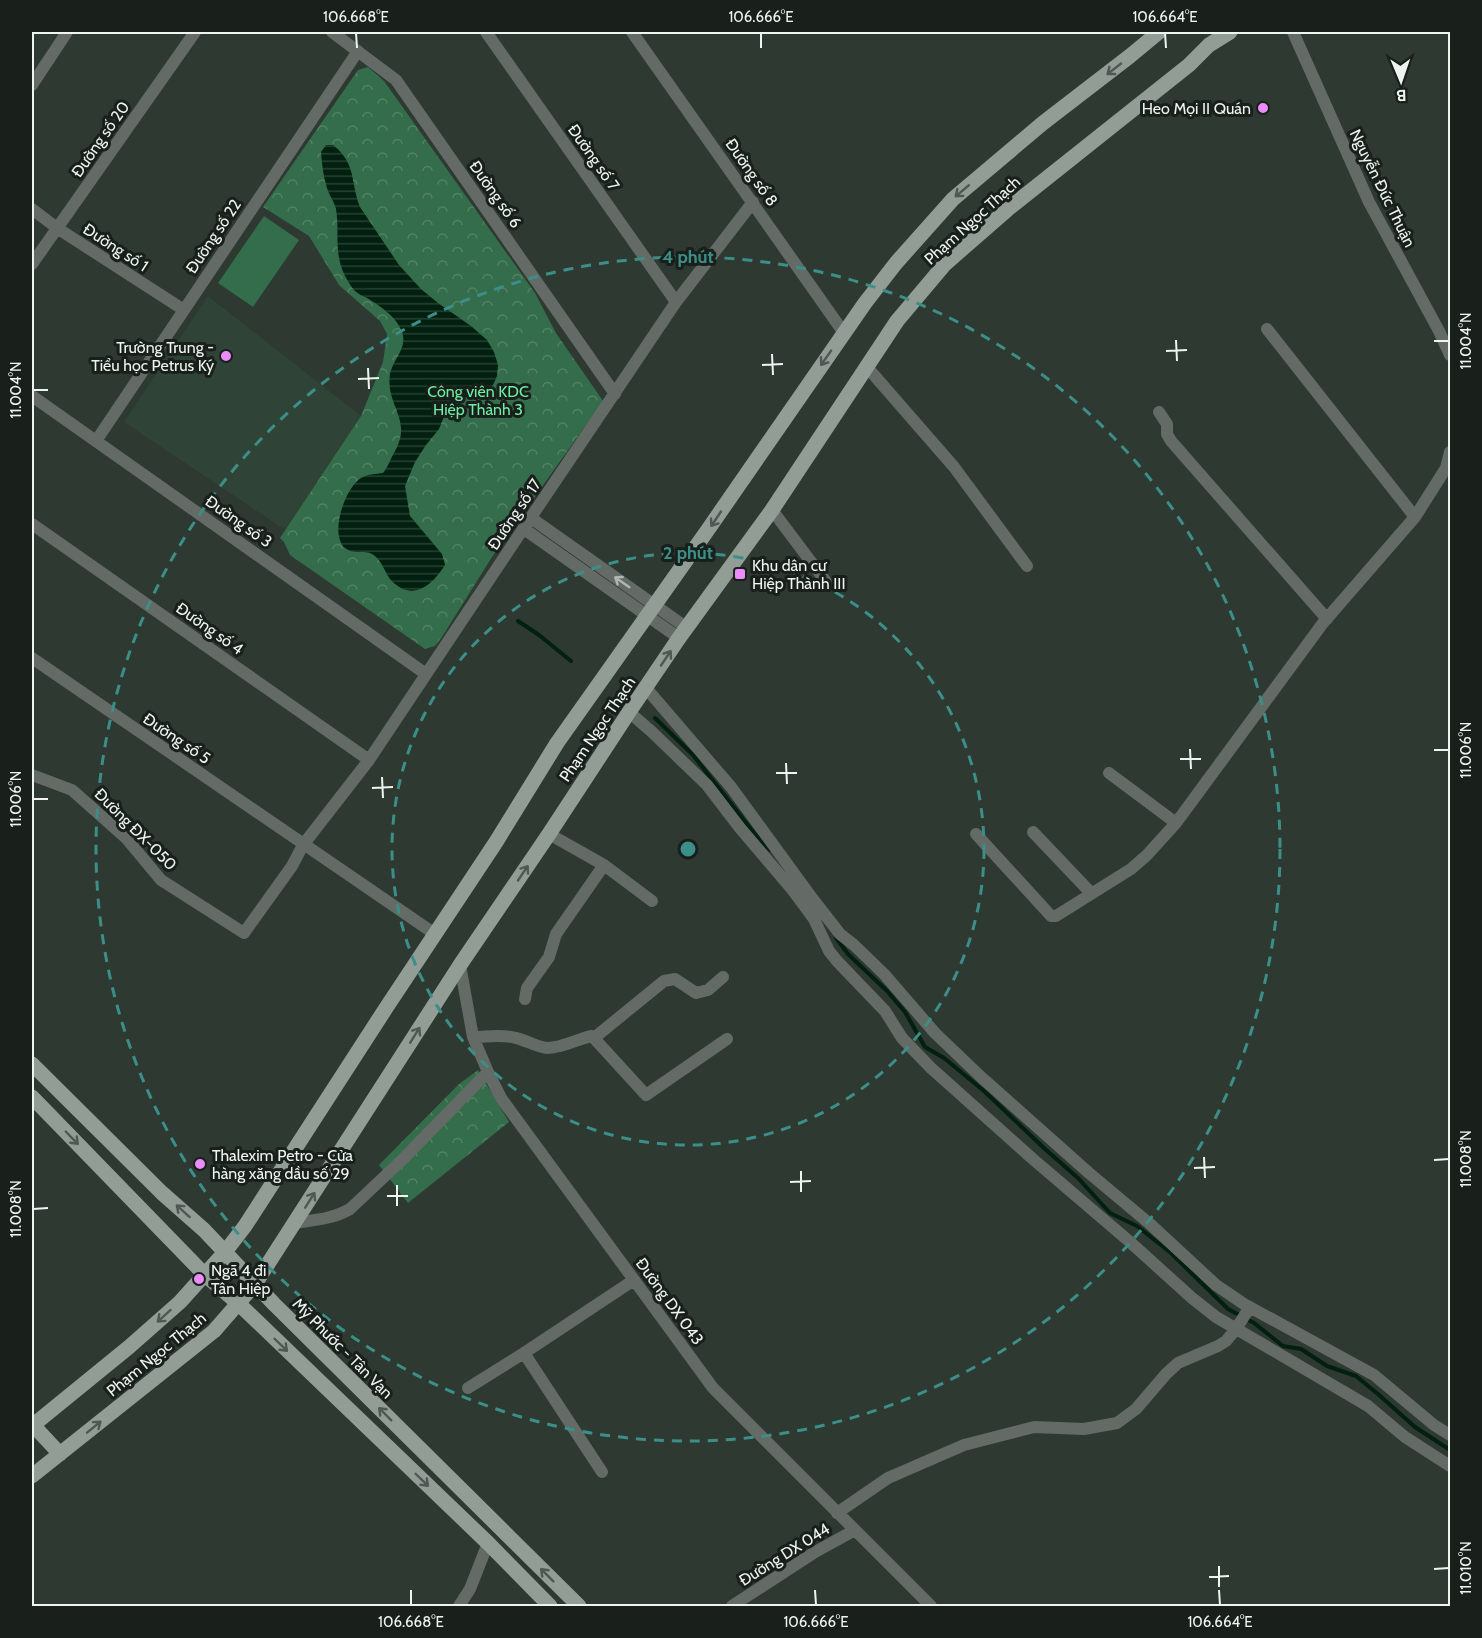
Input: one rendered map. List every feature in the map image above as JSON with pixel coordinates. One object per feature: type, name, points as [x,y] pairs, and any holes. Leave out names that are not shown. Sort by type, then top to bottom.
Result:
[{"type":"main road","name":"Phạm Ngọc Thạch","points":[[32,1425],[180,1302],[225,1252],[258,1207],[496,842],[557,743],[844,333],[896,263],[953,199],[1043,123],[1159,32]]},
{"type":"main road","name":"Phạm Ngọc Thạch","points":[[32,1476],[214,1331],[255,1284],[460,965],[683,633],[772,510],[897,321],[945,264],[1008,209],[1189,64],[1209,45],[1230,32]]},
{"type":"main road","name":"Mỹ Phước - Tân Vạn","points":[[32,1064],[225,1252],[579,1606]]},
{"type":"main road","points":[[32,1097],[204,1274],[239,1304],[488,1543],[549,1606]]},
{"type":"main road","points":[[32,1425],[60,1455]]},
{"type":"street","points":[[32,85],[67,32]]},
{"type":"street","name":"Đường số 20","points":[[32,264],[195,32]]},
{"type":"street","name":"Đường số 6","points":[[332,32],[396,80],[615,394]]},
{"type":"street","name":"Đường số 7","points":[[486,32],[676,302]]},
{"type":"street","name":"Đường số 8","points":[[632,32],[844,333]]},
{"type":"street","name":"Nguyễn Đức Thuận","points":[[1293,32],[1369,202],[1450,355]]},
{"type":"street","name":"Đường số 22","points":[[96,441],[358,51]]},
{"type":"street","name":"Đường số 17","points":[[244,933],[292,867],[303,845],[369,760],[676,302],[753,202]]},
{"type":"street","name":"Đường số 1","points":[[32,209],[57,228],[184,310]]},
{"type":"street","points":[[1267,329],[1415,517]]},
{"type":"street","points":[[867,367],[954,467],[1027,566]]},
{"type":"street","name":"Đường số 3","points":[[32,396],[426,674]]},
{"type":"street","points":[[1159,412],[1167,424],[1167,434],[1172,441],[1327,619]]},
{"type":"street","points":[[976,834],[1051,916],[1131,869],[1147,855],[1176,822],[1327,619],[1415,517],[1446,468],[1450,452]]},
{"type":"street","points":[[772,510],[827,583]]},
{"type":"street","points":[[527,523],[683,633]]},
{"type":"street","name":"Đường số 4","points":[[32,524],[369,760]]},
{"type":"street","name":"Đường số 5","points":[[32,658],[435,934]]},
{"type":"street","points":[[646,688],[731,787],[840,934],[855,945],[884,974],[935,1033],[981,1077],[1150,1224],[1216,1285],[1250,1307],[1374,1375],[1450,1436]]},
{"type":"street","points":[[629,712],[707,785],[814,919],[829,951],[837,962],[880,1004],[902,1038],[931,1068],[1216,1317],[1368,1406],[1405,1437],[1450,1466]]},
{"type":"street","points":[[1109,773],[1176,822]]},
{"type":"street","name":"Đường ĐX-050","points":[[32,775],[72,790],[126,838],[161,880],[244,933]]},
{"type":"street","points":[[1033,832],[1091,893]]},
{"type":"street","points":[[549,834],[604,865],[652,901]]},
{"type":"street","points":[[525,999],[527,988],[549,957],[556,934],[604,865]]},
{"type":"street","name":"Đường DX 043","points":[[460,965],[473,1037],[501,1098],[713,1388],[931,1606]]},
{"type":"street","points":[[594,1038],[664,981],[675,979],[696,993],[708,990],[723,977]]},
{"type":"street","points":[[473,1037],[509,1036],[540,1047],[550,1048],[589,1036],[594,1038],[646,1095],[727,1039]]},
{"type":"street","points":[[295,1223],[324,1219],[350,1209],[402,1160],[488,1072]]},
{"type":"street","points":[[468,1388],[634,1280]]},
{"type":"street","points":[[837,1512],[888,1478],[964,1445],[1034,1427],[1084,1429],[1117,1422],[1136,1408],[1178,1363],[1226,1341],[1250,1307]]},
{"type":"street","points":[[524,1353],[602,1472]]},
{"type":"street","name":"Đường DX 044","points":[[732,1606],[815,1552],[855,1530]]},
{"type":"street","points":[[459,1606],[470,1589],[488,1543]]},
{"type":"shaded area","points":[[326,145],[333,145],[346,159],[360,207],[399,265],[421,289],[487,340],[498,365],[493,385],[487,390],[456,400],[445,414],[439,429],[415,462],[405,486],[410,516],[442,554],[445,565],[427,585],[413,591],[398,586],[390,579],[382,564],[372,554],[353,552],[345,548],[338,533],[341,511],[355,483],[363,477],[383,473],[399,441],[400,422],[391,395],[390,374],[402,348],[403,338],[400,327],[392,317],[358,293],[341,267],[336,209],[327,188],[322,166],[321,152]]},
{"type":"shaded area","name":"Trường Trung - Tiểu học Petrus Ký","points":[[208,296],[361,416],[288,527],[282,528],[124,422]]},
{"type":"green space","name":"Công viên KDC Hiệp Thành 3","points":[[368,67],[384,81],[535,293],[556,333],[603,401],[492,557],[442,637],[435,646],[425,649],[290,555],[280,538],[361,416],[383,362],[387,334],[380,321],[339,285],[309,236],[263,207],[358,70]]},
{"type":"green space","points":[[264,216],[299,240],[253,307],[218,283]]},
{"type":"green space","points":[[478,1070],[509,1122],[408,1203],[379,1165],[459,1084]]},
{"type":"waterway","points":[[518,621],[571,661]]},
{"type":"waterway","points":[[655,718],[693,755],[770,850]]},
{"type":"waterway","points":[[836,938],[848,954],[887,991],[905,1012],[925,1047],[944,1058],[984,1091],[1078,1178],[1110,1213],[1137,1226],[1171,1253],[1228,1309],[1254,1323],[1283,1346],[1301,1349],[1327,1366],[1356,1376],[1415,1427],[1450,1450]]},
{"type":"place","name":"Heo Mọi II Quán","points":[[1263,108]]},
{"type":"place","name":"Trường Trung - Tiểu học Petrus Ký","points":[[226,356]]},
{"type":"place","name":"Khu dân cư Hiệp Thành III","points":[[740,574]]},
{"type":"place","name":"Thalexim Petro - Cửa hàng xăng dầu số 29","points":[[200,1164]]},
{"type":"place","name":"Ngã 4 đi Tân Hiệp","points":[[199,1279]]}]
